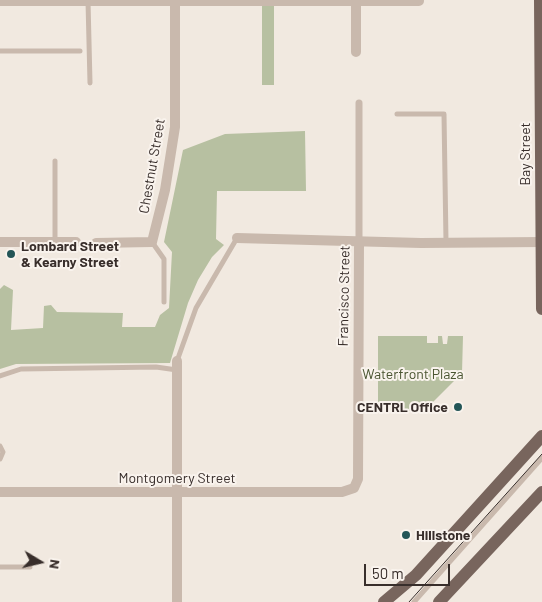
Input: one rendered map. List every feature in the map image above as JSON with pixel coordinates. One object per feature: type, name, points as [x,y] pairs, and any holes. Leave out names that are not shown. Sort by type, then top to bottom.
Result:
[{"type":"main road","name":"Bay Street","points":[[540,0],[542,309]]},
{"type":"main road","points":[[384,602],[416,574],[542,436]]},
{"type":"main road","points":[[439,602],[542,492]]},
{"type":"street","points":[[0,1],[419,1]]},
{"type":"street","name":"Chestnut Street","points":[[152,242],[165,190],[175,127],[175,1]]},
{"type":"street","points":[[356,1],[356,52]]},
{"type":"street","name":"Francisco Street","points":[[354,488],[358,479],[359,103]]},
{"type":"street","points":[[237,238],[359,242],[541,242]]},
{"type":"street","points":[[0,242],[76,242]]},
{"type":"street","points":[[96,242],[152,242]]},
{"type":"street","points":[[177,366],[177,602]]},
{"type":"street","name":"Montgomery Street","points":[[0,492],[342,492],[354,488]]},
{"type":"lane","points":[[88,2],[90,83]]},
{"type":"lane","points":[[0,51],[80,51]]},
{"type":"lane","points":[[397,114],[444,114],[446,242]]},
{"type":"lane","points":[[55,161],[55,242]]},
{"type":"lane","points":[[0,376],[21,369],[177,366],[200,300],[237,238]]},
{"type":"lane","points":[[152,242],[164,259],[164,302]]},
{"type":"lane","points":[[0,446],[3,452],[0,459]]},
{"type":"lane","points":[[414,602],[542,458]]},
{"type":"lane","points":[[0,567],[30,567]]},
{"type":"green space","points":[[262,1],[274,1],[274,85],[262,85]]},
{"type":"green space","points":[[305,131],[306,191],[217,191],[216,239],[224,245],[212,257],[198,280],[188,303],[170,363],[16,364],[0,369],[0,289],[4,285],[13,290],[11,330],[43,328],[44,306],[51,305],[57,312],[123,313],[122,327],[155,327],[160,315],[169,308],[172,252],[164,242],[183,150],[225,134]]},
{"type":"green space","name":"Waterfront Plaza","points":[[378,336],[427,336],[427,343],[438,343],[438,336],[442,336],[443,344],[447,344],[448,336],[463,336],[462,373],[424,411],[378,411]]},
{"type":"tram line","points":[[409,602],[542,454]]},
{"type":"place","name":"Lombard Street & Kearny Street","points":[[11,254]]},
{"type":"place","name":"CENTRL Office","points":[[458,407]]},
{"type":"place","name":"Hillstone","points":[[406,535]]}]
